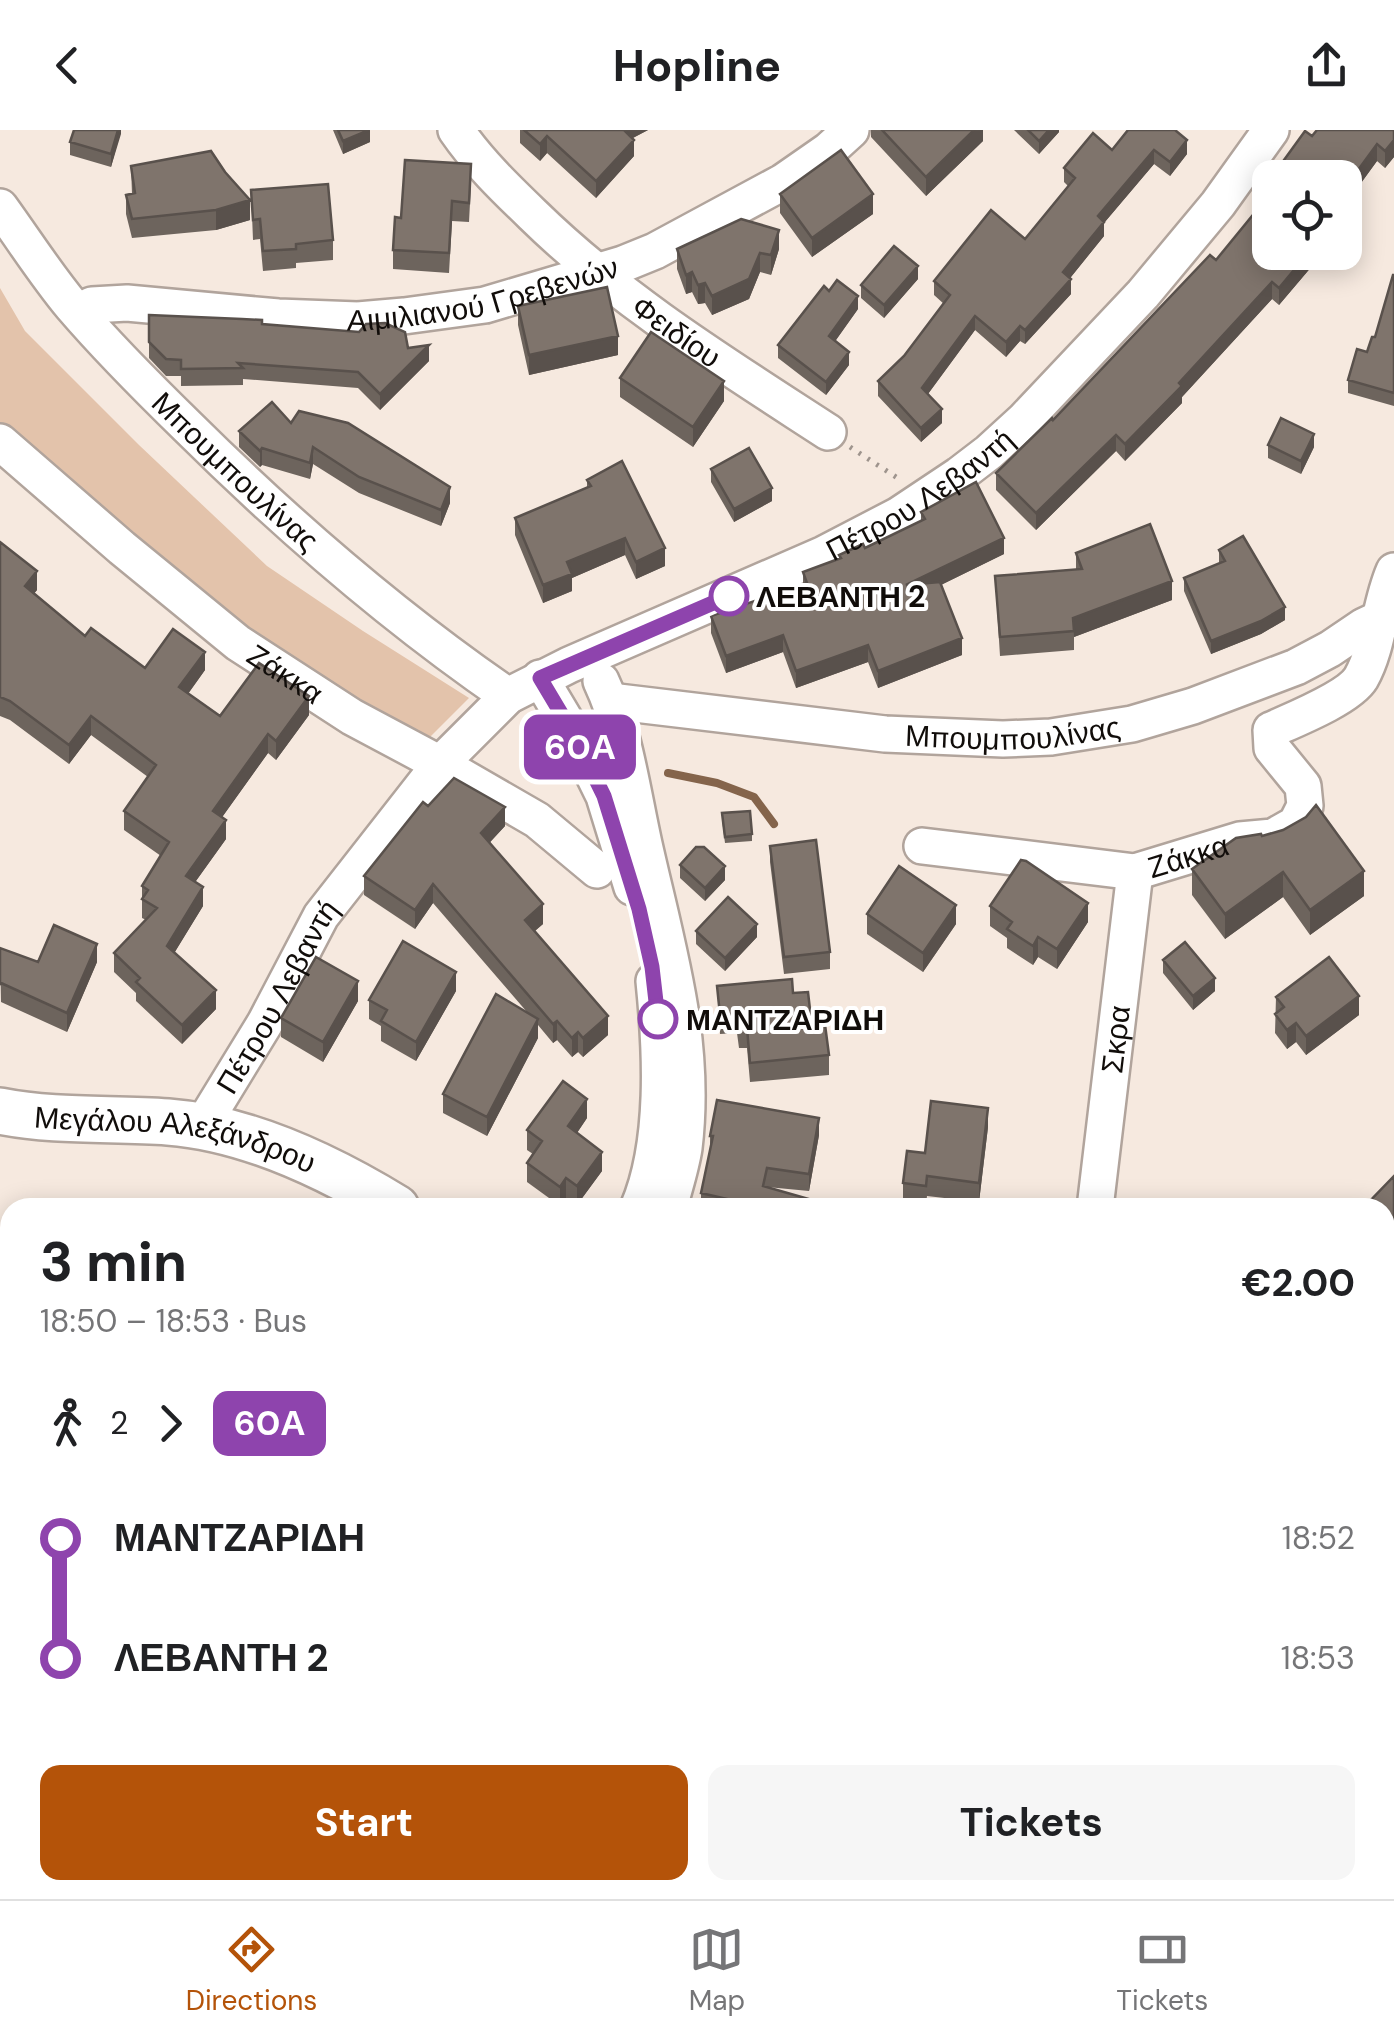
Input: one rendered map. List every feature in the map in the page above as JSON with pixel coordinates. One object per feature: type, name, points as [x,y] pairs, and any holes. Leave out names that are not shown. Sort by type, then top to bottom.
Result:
[{"type":"main road","name":"Μεγάλου Αλεξάνδρου","points":[[0,1112],[36,1118],[157,1122],[227,1131],[266,1144],[377,1198]]},
{"type":"street","name":"Φειδίου","points":[[456,130],[483,166],[597,272],[666,325],[828,432]]},
{"type":"street","name":"Αιμιλιανού Γρεβενών","points":[[78,312],[92,304],[108,302],[278,317],[374,318],[485,304],[641,257],[727,214],[809,165],[851,130]]},
{"type":"street","name":"Πέτρου Λεβαντή","points":[[202,1126],[266,1024],[321,916],[440,764],[508,696],[540,678],[824,554],[926,498],[989,452],[1060,384],[1190,240],[1271,130]]},
{"type":"street","name":"Μπουμπουλίνας","points":[[0,208],[78,312],[214,453],[316,547],[452,658],[508,696]]},
{"type":"street","name":"Ζάκκα","points":[[0,442],[238,642],[352,717],[537,820],[598,870]]},
{"type":"street","points":[[1387,615],[1387,588],[1394,571]]},
{"type":"street","name":"Μπουμπουλίνας","points":[[610,701],[885,734],[1004,740],[1052,737],[1132,724],[1209,700],[1296,668],[1387,615]]},
{"type":"street","name":"Ζάκκα","points":[[922,846],[1135,872],[1240,840],[1272,837],[1296,824],[1305,806],[1303,786],[1272,748],[1272,730],[1335,700],[1360,682],[1387,615]]},
{"type":"street","points":[[589,656],[610,701],[621,738],[680,999],[688,1073],[684,1150],[672,1198]]},
{"type":"street","points":[[540,678],[604,796],[639,909],[652,967],[658,1024],[658,1103],[654,1144],[640,1198]]},
{"type":"street","name":"Σκρα","points":[[1096,1198],[1135,872]]},
{"type":"path","points":[[828,432],[926,498]]},
{"type":"shaded area","points":[[0,288],[25,331],[267,566],[469,698],[428,739],[237,638],[0,423]]},
{"type":"building","points":[[74,130],[118,130],[111,154],[70,142]]},
{"type":"building","points":[[338,130],[369,130],[343,141]]},
{"type":"building","points":[[524,130],[624,130],[634,140],[596,181],[547,136],[540,144]]},
{"type":"building","points":[[882,130],[974,130],[926,177]]},
{"type":"building","points":[[1028,130],[1049,130],[1039,141]]},
{"type":"building","points":[[1128,130],[1175,130],[1187,140],[1170,162],[1154,150],[1098,216],[1104,222],[1063,272],[1071,279],[1025,330],[1020,326],[1006,342],[975,316],[922,388],[942,409],[921,428],[878,381],[904,356],[950,295],[934,281],[991,210],[1025,239],[1075,178],[1064,168],[1093,133],[1112,150]]},
{"type":"building","points":[[1317,130],[1394,130],[1394,140],[1385,151],[1377,144],[1362,165],[1362,160],[1284,160],[1305,131],[1312,136]]},
{"type":"building","points":[[841,150],[873,194],[812,238],[780,194]]},
{"type":"building","points":[[211,151],[250,200],[216,210],[132,219],[126,195],[135,193],[131,166]]},
{"type":"building","points":[[405,160],[471,164],[469,203],[452,201],[449,253],[393,250],[395,217],[401,218]]},
{"type":"building","points":[[328,184],[333,240],[296,244],[296,249],[263,251],[260,219],[253,220],[251,190]]},
{"type":"building","points":[[1252,216],[1252,270],[1294,270],[1279,288],[1272,282],[1179,383],[1182,386],[1125,444],[1116,435],[1036,513],[996,473],[1053,420],[1210,255],[1216,260]]},
{"type":"building","points":[[741,219],[779,230],[771,255],[760,253],[749,279],[712,296],[705,283],[698,285],[692,272],[686,275],[677,249]]},
{"type":"building","points":[[894,246],[918,266],[884,305],[861,285]]},
{"type":"building","points":[[1393,275],[1394,393],[1348,380],[1357,349],[1367,352],[1375,337]]},
{"type":"building","points":[[837,280],[858,296],[829,336],[849,352],[826,382],[778,345],[824,286],[829,291]]},
{"type":"building","points":[[607,287],[618,336],[529,355],[518,306]]},
{"type":"building","points":[[149,315],[262,320],[262,324],[359,332],[366,324],[385,323],[405,332],[408,348],[429,345],[380,394],[358,372],[238,363],[243,368],[181,369],[181,360],[166,359],[149,342]]},
{"type":"building","points":[[651,332],[724,381],[693,427],[620,378]]},
{"type":"building","points":[[272,402],[291,423],[299,411],[348,423],[450,487],[441,510],[359,477],[313,447],[310,463],[262,448],[260,451],[239,431]]},
{"type":"building","points":[[1281,418],[1314,434],[1301,461],[1268,445]]},
{"type":"building","points":[[749,448],[772,488],[734,509],[711,469]]},
{"type":"building","points":[[622,461],[665,548],[636,562],[625,538],[567,562],[572,574],[543,585],[515,518],[591,486],[587,480]]},
{"type":"building","points":[[976,482],[1004,538],[906,585],[940,582],[962,638],[878,671],[868,645],[796,671],[783,635],[726,656],[711,616],[807,583],[803,572],[925,519],[921,512]]},
{"type":"building","points":[[1150,524],[1172,581],[1073,618],[1074,631],[1000,637],[995,576],[1082,569],[1076,553]]},
{"type":"building","points":[[1243,536],[1285,607],[1211,641],[1184,578],[1225,561],[1219,550]]},
{"type":"building","points":[[0,542],[37,571],[25,586],[85,636],[91,628],[145,668],[173,629],[205,652],[179,687],[220,716],[259,663],[309,696],[276,741],[268,734],[213,811],[226,820],[186,876],[203,887],[167,946],[216,990],[182,1025],[136,982],[140,978],[114,953],[157,908],[142,899],[148,890],[142,886],[169,842],[124,811],[156,765],[91,716],[69,745],[0,697]]},
{"type":"building","points":[[454,778],[505,807],[481,833],[543,904],[525,920],[608,1016],[583,1038],[578,1032],[572,1038],[557,1021],[553,1024],[433,884],[415,910],[364,876],[423,802],[428,806]]},
{"type":"building","points":[[1316,805],[1364,871],[1310,910],[1283,872],[1225,914],[1192,869],[1236,838],[1283,830],[1306,817]]},
{"type":"building","points":[[750,811],[752,834],[725,837],[722,813]]},
{"type":"building","points":[[816,840],[830,952],[784,957],[770,846]]},
{"type":"building","points":[[696,847],[704,847],[725,866],[705,888],[680,865]]},
{"type":"building","points":[[1021,860],[1088,903],[1057,949],[1038,937],[1033,946],[1007,929],[1012,922],[990,906]]},
{"type":"building","points":[[899,866],[956,905],[923,953],[867,914]]},
{"type":"building","points":[[728,897],[757,924],[725,958],[696,931]]},
{"type":"building","points":[[54,925],[97,944],[67,1013],[0,985],[0,948],[38,962]]},
{"type":"building","points":[[403,941],[456,972],[416,1042],[381,1021],[387,1010],[369,1000]]},
{"type":"building","points":[[1185,942],[1215,978],[1193,996],[1163,960]]},
{"type":"building","points":[[316,957],[358,981],[323,1042],[281,1018]]},
{"type":"building","points":[[1329,957],[1359,996],[1306,1036],[1296,1023],[1287,1030],[1275,1014],[1284,1007],[1276,997]]},
{"type":"building","points":[[792,979],[793,993],[808,992],[811,1018],[824,1017],[829,1055],[750,1063],[747,1028],[739,1029],[737,1013],[720,1015],[717,986]]},
{"type":"building","points":[[496,994],[538,1019],[487,1117],[443,1094]]},
{"type":"building","points":[[563,1081],[587,1099],[568,1126],[602,1152],[577,1186],[566,1178],[560,1187],[527,1163],[542,1141],[527,1130]]},
{"type":"building","points":[[717,1100],[819,1118],[809,1174],[767,1168],[763,1186],[805,1198],[723,1198],[701,1193]]},
{"type":"building","points":[[931,1101],[988,1108],[979,1183],[927,1176],[926,1186],[903,1183],[907,1151],[925,1153]]},
{"type":"building","points":[[1394,1176],[1394,1198],[1373,1198]]},
{"type":"waterway","points":[[668,773],[717,783],[754,797],[774,824]]},
{"type":"bus line","name":"60Α","points":[[658,1019],[639,909],[604,796],[540,678],[729,596]]},
{"type":"place","name":"ΛΕΒΑΝΤΗ 2","points":[[729,596]]},
{"type":"place","name":"ΜΑΝΤΖΑΡΙΔΗ","points":[[658,1019]]}]
